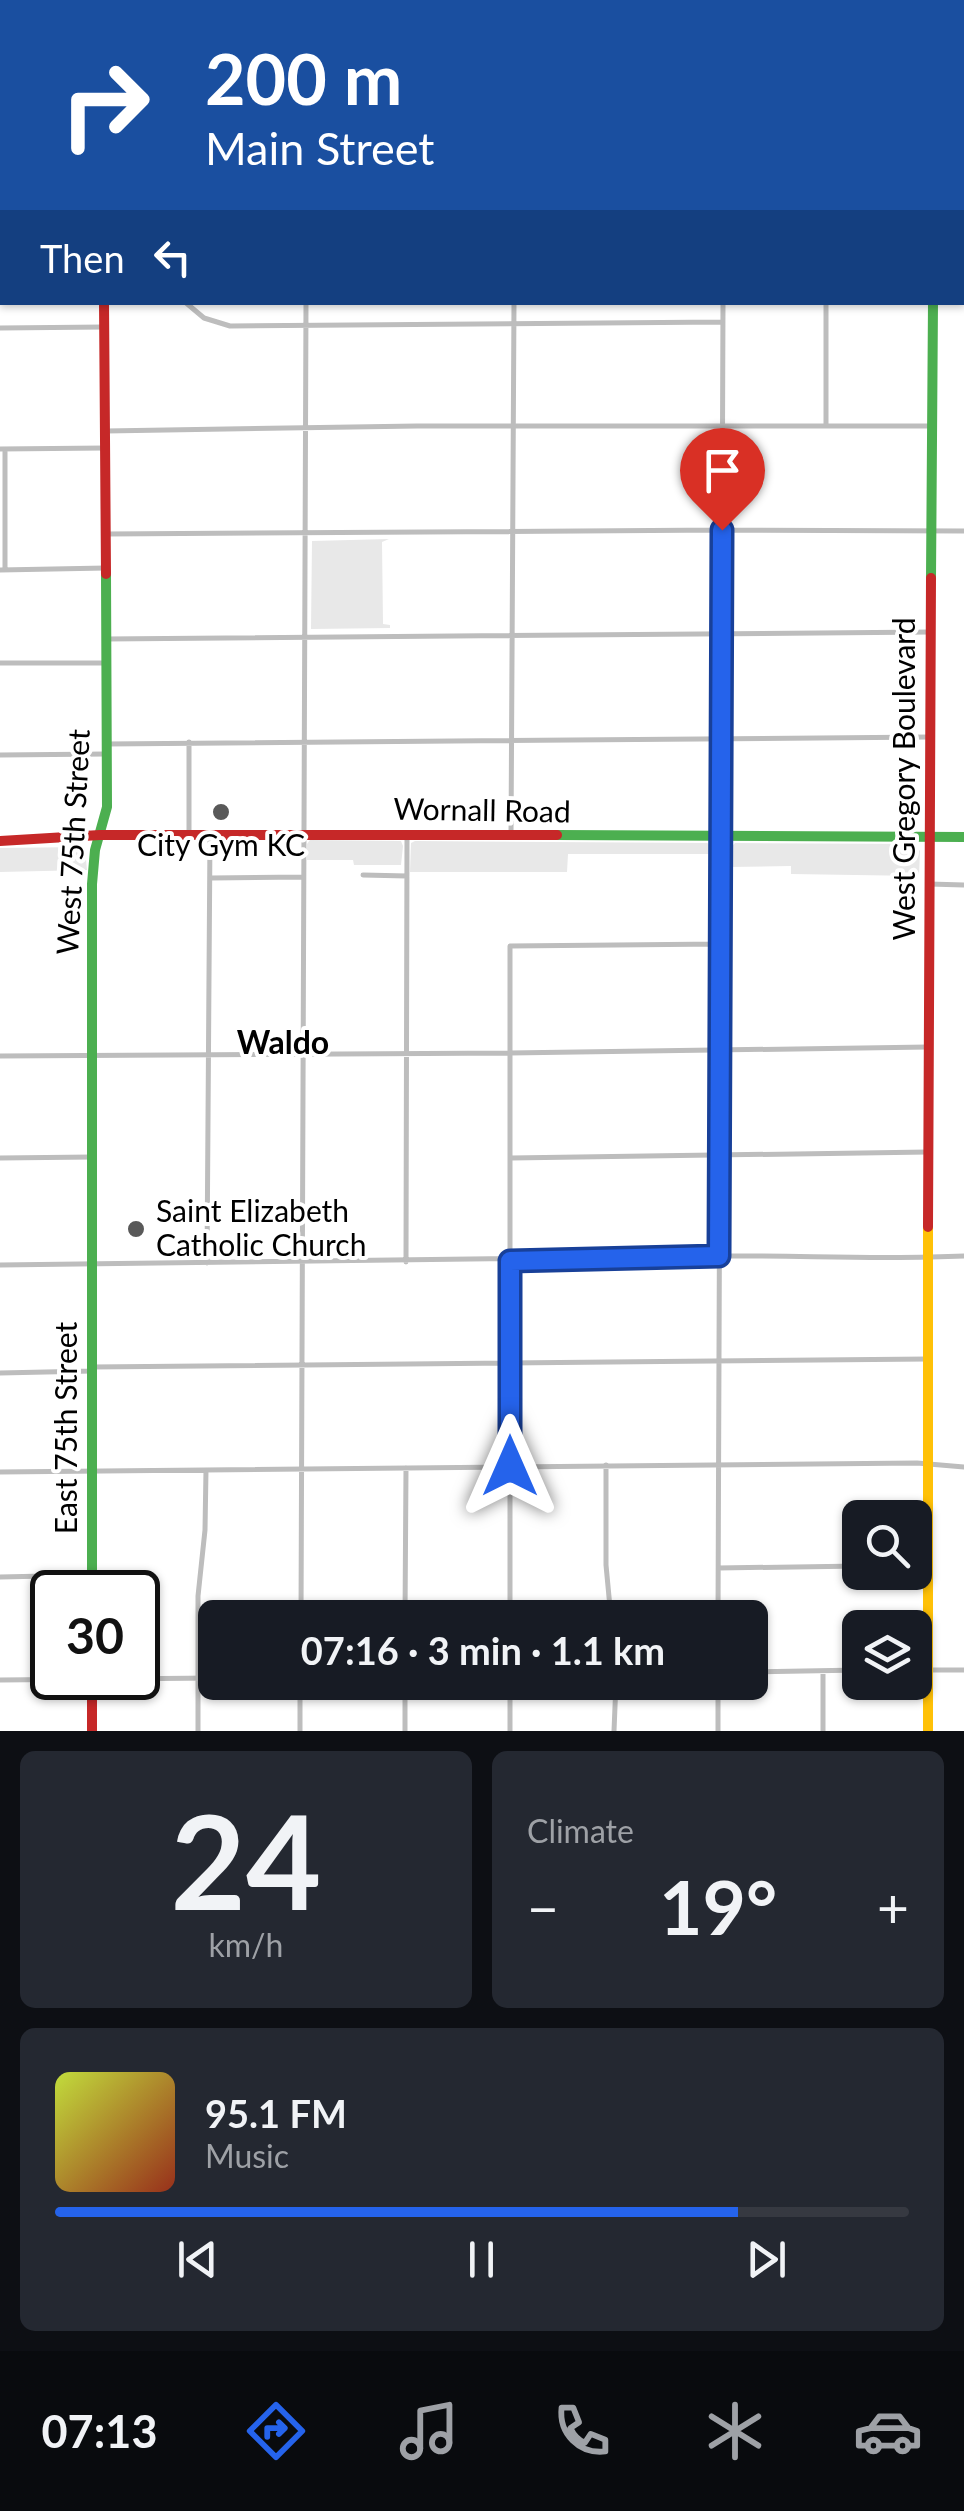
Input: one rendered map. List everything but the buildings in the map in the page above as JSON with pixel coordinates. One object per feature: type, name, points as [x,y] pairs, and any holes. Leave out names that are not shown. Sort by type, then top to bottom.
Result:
[{"type":"main road","name":"West 75th Street","points":[[92,1264],[92,884],[95,850],[107,806],[104,305]]},
{"type":"main road","name":"West Gregory Boulevard","points":[[926,1500],[933,305]]},
{"type":"main road","name":"Wornall Road","points":[[0,841],[189,834],[964,838]]},
{"type":"main road","name":"East 75th Street","points":[[92,1264],[92,1570]]},
{"type":"main road","points":[[92,1700],[92,1731]]},
{"type":"main road","name":"West Gregory Boulevard","points":[[928,1700],[928,1731]]},
{"type":"street","points":[[189,305],[204,318],[230,326],[723,322]]},
{"type":"street","points":[[300,1600],[306,305]]},
{"type":"street","points":[[511,836],[514,305]]},
{"type":"street","points":[[718,1600],[723,305]]},
{"type":"street","points":[[826,305],[826,426]]},
{"type":"street","points":[[0,328],[104,327]]},
{"type":"street","points":[[104,431],[933,426]]},
{"type":"street","points":[[105,448],[2,449],[3,570],[106,568]]},
{"type":"street","points":[[106,534],[964,531]]},
{"type":"street","points":[[106,639],[932,632]]},
{"type":"street","points":[[0,664],[106,663]]},
{"type":"street","points":[[0,755],[189,742],[930,736]]},
{"type":"street","points":[[189,742],[189,834]]},
{"type":"street","points":[[207,1263],[210,834]]},
{"type":"street","points":[[406,835],[406,1262]]},
{"type":"street","points":[[364,875],[407,876]]},
{"type":"street","points":[[210,878],[303,878]]},
{"type":"street","points":[[929,884],[964,885]]},
{"type":"street","points":[[510,1600],[510,946],[720,944]]},
{"type":"street","points":[[0,1056],[928,1047]]},
{"type":"street","points":[[510,1158],[928,1152]]},
{"type":"street","points":[[0,1158],[92,1157]]},
{"type":"street","points":[[0,1264],[964,1256]]},
{"type":"street","points":[[0,1372],[928,1359]]},
{"type":"street","points":[[0,1472],[720,1464],[928,1463],[964,1467]]},
{"type":"street","points":[[606,1465],[609,1600]]},
{"type":"street","points":[[406,1468],[406,1600]]},
{"type":"street","points":[[198,1600],[206,1470]]},
{"type":"street","points":[[718,1568],[842,1566]]},
{"type":"street","points":[[0,1576],[30,1576]]},
{"type":"street","points":[[932,1668],[964,1670]]},
{"type":"street","points":[[768,1672],[842,1670]]},
{"type":"street","points":[[823,1671],[824,1731]]},
{"type":"street","points":[[160,1678],[198,1678]]},
{"type":"street","points":[[0,1680],[30,1679]]},
{"type":"street","points":[[198,1731],[199,1700]]},
{"type":"street","points":[[300,1700],[300,1731]]},
{"type":"street","points":[[405,1700],[405,1731]]},
{"type":"street","points":[[510,1700],[510,1731]]},
{"type":"street","points":[[614,1731],[615,1700]]},
{"type":"street","points":[[718,1700],[718,1731]]},
{"type":"shaded area","points":[[389,539],[382,542],[383,624],[390,628],[311,629],[312,541]]},
{"type":"shaded area","points":[[310,840],[401,841],[401,865],[307,860]]},
{"type":"shaded area","points":[[411,843],[707,843],[714,846],[716,854],[568,854],[567,872],[410,872]]},
{"type":"shaded area","points":[[735,843],[915,844],[920,851],[919,876],[791,874],[791,866],[729,867],[729,849]]},
{"type":"shaded area","points":[[82,847],[87,870],[0,872],[0,848]]},
{"type":"traffic: fast","points":[[931,578],[933,305]]},
{"type":"traffic: fast","points":[[92,1570],[92,884],[95,850],[107,807],[106,574]]},
{"type":"traffic: fast","points":[[557,835],[964,837]]},
{"type":"traffic: slow","points":[[928,1227],[928,1731]]},
{"type":"traffic: jam","points":[[104,305],[106,574]]},
{"type":"traffic: jam","points":[[928,1227],[931,578]]},
{"type":"traffic: jam","points":[[0,841],[100,835],[557,835]]},
{"type":"traffic: jam","points":[[92,1700],[92,1731]]},
{"type":"place","name":"City Gym KC","points":[[221,812]]},
{"type":"place","name":"Saint Elizabeth Catholic Church","points":[[136,1229]]},
{"type":"district","name":"Waldo","points":[[283,1043]]},
{"type":"route","points":[[510,1466],[510,1261],[719,1256],[722,530]]}]
